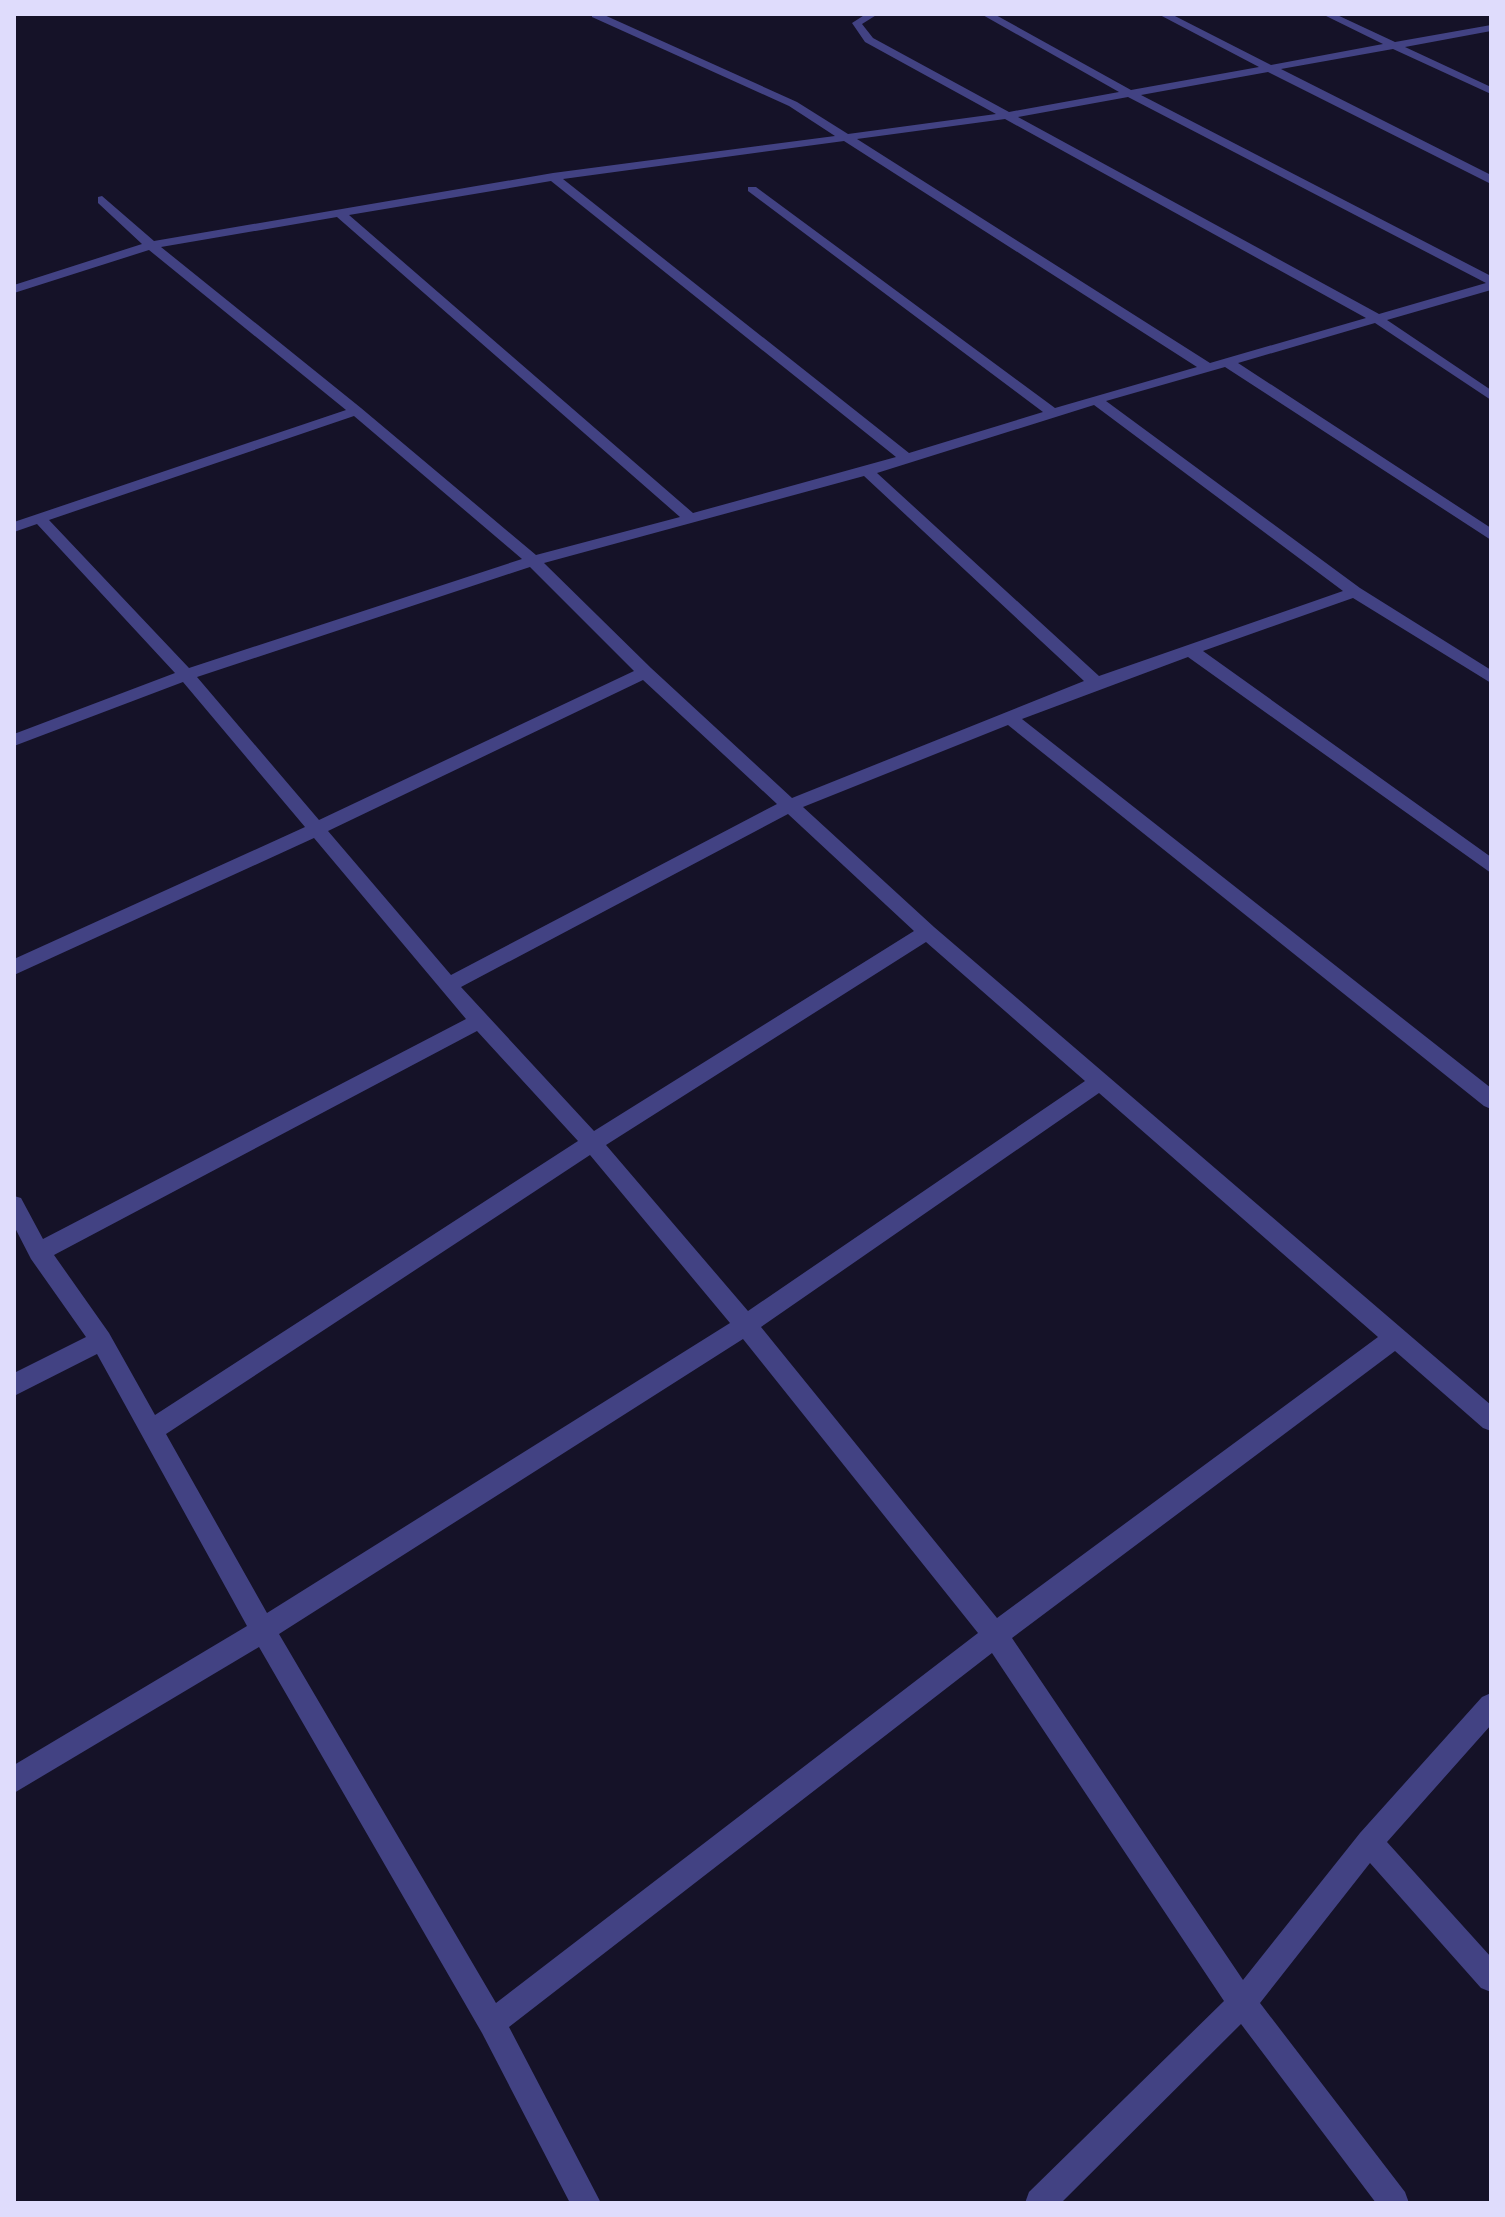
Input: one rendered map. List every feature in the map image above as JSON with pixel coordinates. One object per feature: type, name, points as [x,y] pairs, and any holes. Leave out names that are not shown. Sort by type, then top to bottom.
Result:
[{"type":"street","points":[[873,14],[857,23],[869,40],[1376,318],[1491,396]]},
{"type":"street","points":[[986,14],[1491,284]]},
{"type":"street","points":[[1163,14],[1491,180]]},
{"type":"street","points":[[1327,14],[1491,91]]},
{"type":"street","points":[[596,15],[793,104],[848,136],[1210,369]]},
{"type":"street","points":[[14,289],[151,245],[553,177],[1005,116],[1491,28]]},
{"type":"street","points":[[553,177],[905,457]]},
{"type":"street","points":[[752,189],[1053,413]]},
{"type":"street","points":[[102,200],[151,245],[356,411],[533,561],[645,672],[927,932],[1491,1420]]},
{"type":"street","points":[[340,213],[691,519]]},
{"type":"street","points":[[14,740],[186,675],[533,561],[867,471],[905,457],[1230,364],[1491,284]]},
{"type":"street","points":[[1230,364],[1491,535]]},
{"type":"street","points":[[1096,400],[1355,592],[1491,677]]},
{"type":"street","points":[[14,527],[356,411]]},
{"type":"street","points":[[867,471],[1096,683]]},
{"type":"street","points":[[39,518],[186,675],[479,1021],[592,1143],[746,1325],[995,1635],[1242,2003],[1394,2203]]},
{"type":"street","points":[[448,985],[789,806],[1096,683],[1355,592]]},
{"type":"street","points":[[1191,651],[1491,866]]},
{"type":"street","points":[[14,967],[315,830],[645,672]]},
{"type":"street","points":[[1010,718],[1491,1100]]},
{"type":"street","points":[[150,1431],[592,1143],[927,932]]},
{"type":"street","points":[[39,1252],[479,1021]]},
{"type":"street","points":[[14,1780],[263,1630],[746,1325],[1098,1083]]},
{"type":"street","points":[[14,1205],[39,1252],[101,1340],[263,1630],[492,2023],[586,2203]]},
{"type":"street","points":[[492,2023],[995,1635],[1394,1338]]},
{"type":"street","points":[[14,1385],[101,1340]]},
{"type":"street","points":[[1040,2203],[1242,2003],[1369,1842],[1491,1706]]},
{"type":"street","points":[[1369,1842],[1491,1978]]}]
